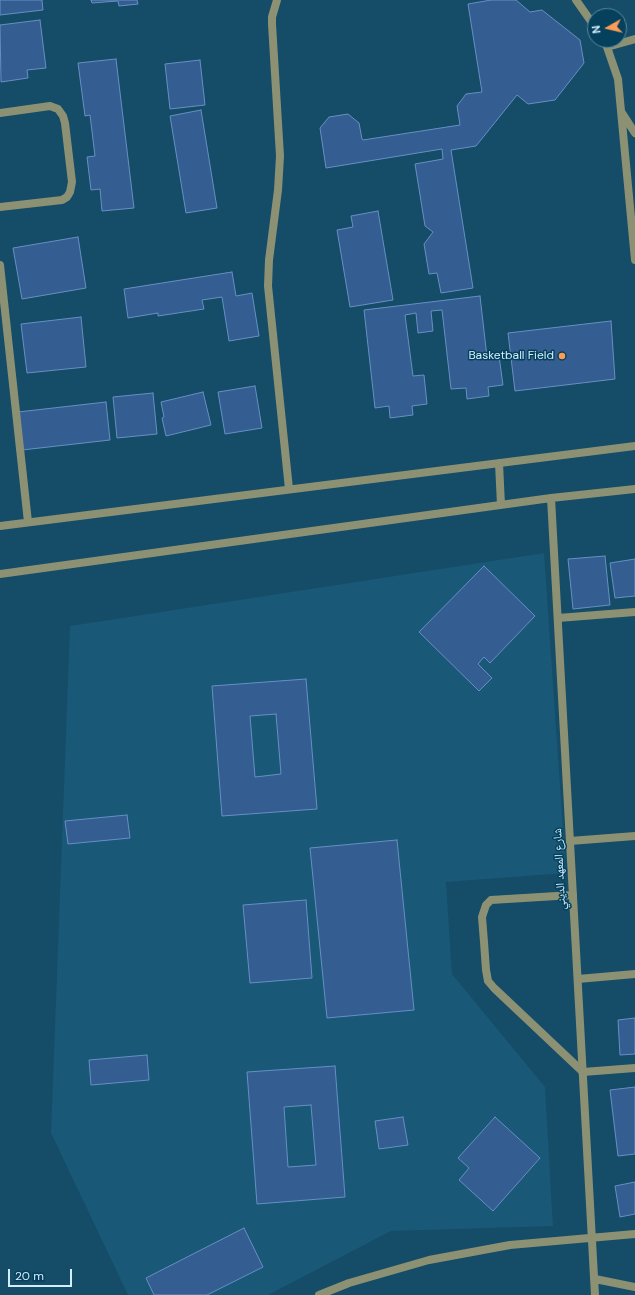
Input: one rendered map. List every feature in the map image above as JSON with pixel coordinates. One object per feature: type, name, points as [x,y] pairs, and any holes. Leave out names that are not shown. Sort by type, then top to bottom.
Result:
[{"type":"street","points":[[277,0],[272,17],[272,24],[280,156],[278,190],[269,260],[268,286],[289,489]]},
{"type":"street","points":[[576,0],[587,16]]},
{"type":"street","points":[[606,48],[618,79],[635,260]]},
{"type":"street","points":[[0,113],[50,106],[58,109],[63,116],[65,123],[72,182],[70,192],[67,197],[62,200],[0,207]]},
{"type":"street","points":[[621,112],[635,133]]},
{"type":"street","points":[[0,265],[28,522]]},
{"type":"street","points":[[0,526],[635,446]]},
{"type":"street","points":[[499,463],[502,505]]},
{"type":"street","points":[[0,574],[551,498],[635,489]]},
{"type":"street","name":"شارع المعهد الديني","points":[[551,498],[595,1295]]},
{"type":"street","points":[[558,618],[635,612]]},
{"type":"street","points":[[570,841],[635,836]]},
{"type":"street","points":[[573,895],[491,900],[486,905],[482,917],[488,981],[583,1072],[635,1068]]},
{"type":"street","points":[[578,980],[635,974]]},
{"type":"street","points":[[319,1295],[349,1283],[429,1260],[510,1245],[635,1234]]},
{"type":"street","points":[[594,1279],[635,1287]]},
{"type":"shaded area","points":[[544,553],[566,873],[446,882],[452,974],[545,1087],[553,1226],[391,1231],[268,1295],[128,1295],[51,1133],[70,626]]},
{"type":"building","points":[[0,0],[42,0],[43,10],[0,15]]},
{"type":"building","points":[[91,0],[137,0],[138,4],[119,6],[118,1],[92,3]]},
{"type":"building","points":[[491,0],[516,0],[530,12],[542,10],[580,40],[584,63],[555,100],[528,104],[517,95],[476,146],[451,150],[473,288],[441,293],[437,273],[429,274],[424,244],[433,232],[425,226],[415,164],[443,159],[442,149],[326,168],[320,128],[329,117],[348,114],[359,123],[363,140],[460,125],[457,106],[466,94],[482,92],[468,4]]},
{"type":"building","points":[[40,20],[46,68],[27,70],[28,78],[1,82],[0,25]]},
{"type":"building","points":[[116,59],[134,208],[102,211],[100,189],[91,190],[87,157],[95,156],[90,115],[85,116],[78,63]]},
{"type":"building","points":[[200,60],[205,105],[170,109],[165,64]]},
{"type":"building","points":[[201,110],[217,208],[186,213],[170,116]]},
{"type":"building","points":[[378,211],[393,300],[350,307],[337,230],[353,227],[351,216]]},
{"type":"building","points":[[78,237],[86,288],[22,299],[13,248]]},
{"type":"building","points":[[232,272],[236,296],[252,293],[259,336],[229,341],[222,297],[202,300],[204,309],[158,316],[158,313],[128,318],[124,289]]},
{"type":"building","points":[[480,296],[487,357],[499,356],[503,385],[488,387],[489,396],[467,399],[466,388],[451,389],[442,310],[431,311],[433,331],[418,333],[416,313],[405,315],[413,376],[424,375],[427,404],[412,406],[413,415],[390,418],[389,406],[375,408],[364,310]]},
{"type":"building","points":[[81,317],[86,367],[27,373],[21,324]]},
{"type":"building","name":"Basketball Field","points":[[611,321],[615,379],[515,391],[508,333]]},
{"type":"building","points":[[255,386],[262,428],[225,434],[218,392]]},
{"type":"building","points":[[203,392],[211,425],[166,436],[162,418],[164,417],[161,402]]},
{"type":"building","points":[[153,393],[157,434],[117,438],[113,397]]},
{"type":"building","points":[[106,402],[110,440],[22,450],[18,412]]},
{"type":"building","points":[[605,556],[610,605],[573,609],[568,559]]},
{"type":"building","points":[[635,559],[635,596],[615,598],[610,563]]},
{"type":"building","points":[[484,566],[535,616],[490,663],[484,657],[478,664],[492,678],[479,691],[419,632]]},
{"type":"building","points":[[306,679],[317,809],[222,816],[212,686]],"holes":[[[276,714],[281,774],[255,777],[250,716]]]},
{"type":"building","points":[[127,815],[130,838],[68,844],[65,821]]},
{"type":"building","points":[[397,840],[414,1010],[327,1018],[310,848]]},
{"type":"building","points":[[306,900],[312,978],[250,983],[243,905]]},
{"type":"building","points":[[635,1018],[635,1054],[620,1055],[618,1020]]},
{"type":"building","points":[[147,1055],[149,1080],[91,1085],[89,1060]]},
{"type":"building","points":[[335,1066],[345,1197],[257,1204],[247,1072]],"holes":[[[311,1105],[316,1165],[288,1167],[284,1107]]]},
{"type":"building","points":[[635,1087],[635,1154],[618,1156],[610,1090]]},
{"type":"building","points":[[403,1117],[408,1145],[379,1149],[375,1121]]},
{"type":"building","points":[[495,1117],[540,1158],[493,1211],[459,1180],[469,1168],[458,1158]]},
{"type":"building","points":[[635,1182],[635,1214],[620,1217],[615,1186]]},
{"type":"building","points":[[244,1228],[263,1267],[207,1295],[154,1295],[146,1278]]},
{"type":"place","name":"Basketball Field","points":[[562,356]]}]
